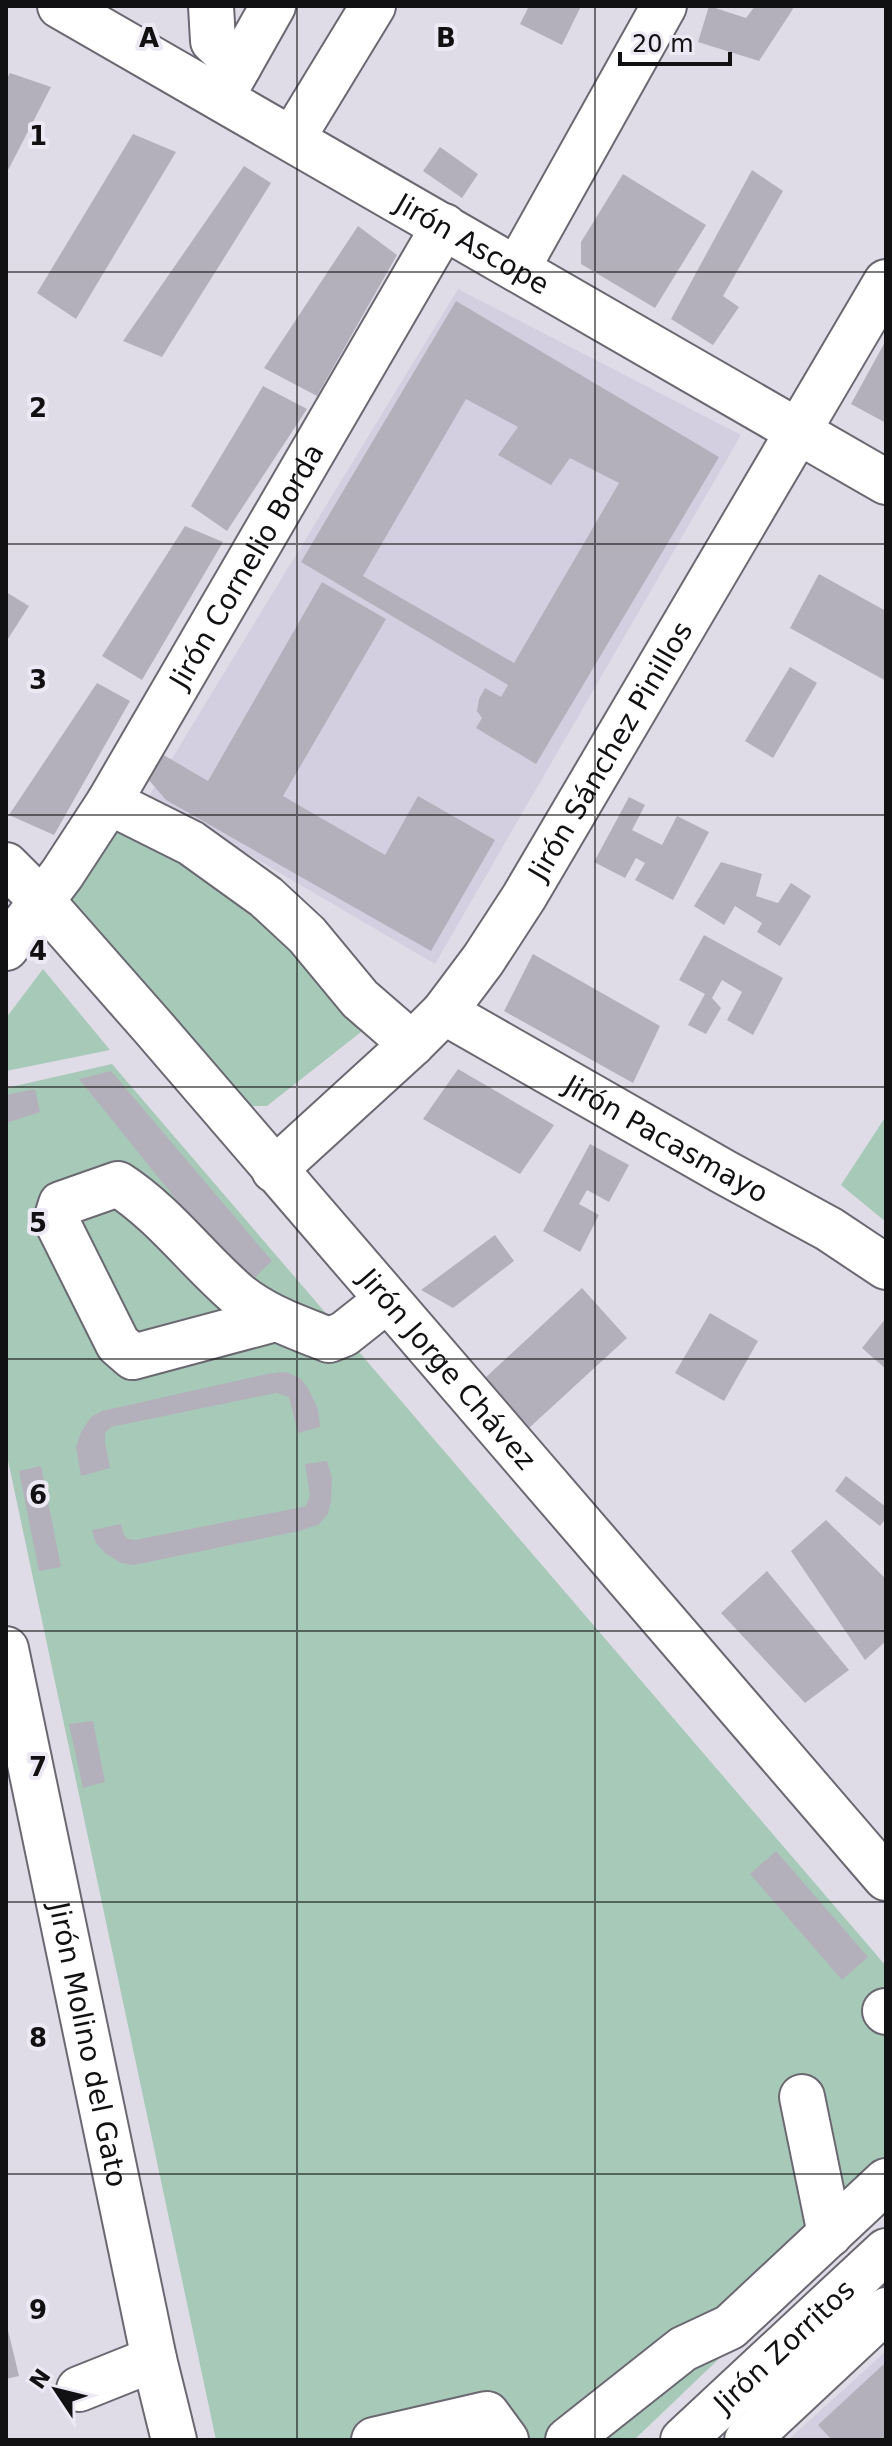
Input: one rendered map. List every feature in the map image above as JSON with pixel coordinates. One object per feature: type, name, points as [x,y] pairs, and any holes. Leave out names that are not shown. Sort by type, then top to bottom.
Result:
[{"type":"street","name":"Jirón Ascope","points":[[60,6],[230,82],[292,139],[886,482]]},
{"type":"street","points":[[211,6],[213,41],[230,82]]},
{"type":"street","points":[[230,82],[273,6]]},
{"type":"street","points":[[292,139],[373,6]]},
{"type":"street","points":[[517,269],[664,6]]},
{"type":"street","name":"Jirón Cornelio Borda","points":[[42,901],[109,802],[444,226]]},
{"type":"street","name":"Jirón Sánchez Pinillos","points":[[274,1170],[444,1012],[483,960],[524,897],[886,282]]},
{"type":"street","points":[[109,802],[191,843],[266,897],[307,935],[360,999],[412,1044]]},
{"type":"street","name":"Jirón Jorge Chávez","points":[[6,865],[42,901],[886,1878]]},
{"type":"street","points":[[6,948],[42,901]]},
{"type":"street","name":"Jirón Pacasmayo","points":[[444,1012],[829,1229],[886,1267]]},
{"type":"street","points":[[275,1319],[133,1357],[118,1344],[56,1220],[61,1204],[118,1184],[139,1197],[238,1294],[275,1319],[329,1340],[344,1334],[387,1300]]},
{"type":"street","name":"Jirón Molino del Gato","points":[[6,1649],[154,2359],[174,2440]]},
{"type":"street","points":[[802,2097],[830,2234]]},
{"type":"street","points":[[568,2440],[683,2349],[730,2327],[886,2181]]},
{"type":"street","name":"Jirón Zorritos","points":[[683,2440],[886,2251]]},
{"type":"street","name":"Jirón Zorritos","points":[[747,2440],[886,2310]]},
{"type":"street","points":[[79,2389],[154,2359]]},
{"type":"street","points":[[374,2440],[487,2414],[506,2440]]},
{"type":"shaded area","points":[[458,289],[741,435],[435,964],[149,796]]},
{"type":"shaded area","points":[[886,2351],[886,2440],[788,2440]]},
{"type":"green space","points":[[101,816],[243,890],[363,1022],[361,1032],[267,1106],[253,1106],[231,1096],[68,907],[61,884]]},
{"type":"green space","points":[[43,969],[110,1050],[6,1071],[6,1018]]},
{"type":"green space","points":[[112,1064],[886,1966],[886,2199],[634,2440],[216,2440],[6,1451],[6,1088]]},
{"type":"green space","points":[[886,1116],[886,1222],[841,1185]]},
{"type":"building","points":[[529,6],[581,6],[562,45],[520,24]]},
{"type":"building","points":[[709,6],[746,18],[755,6],[792,6],[793,9],[759,61],[698,42]]},
{"type":"building","points":[[10,73],[51,87],[6,174],[6,80]]},
{"type":"building","points":[[133,134],[176,152],[76,319],[37,293]]},
{"type":"building","points":[[440,147],[478,174],[462,198],[423,171]]},
{"type":"building","points":[[244,166],[271,183],[162,357],[123,341]]},
{"type":"building","points":[[752,170],[783,191],[723,296],[739,307],[713,345],[671,319]]},
{"type":"building","points":[[623,174],[706,225],[655,308],[581,264],[581,242]]},
{"type":"building","points":[[358,226],[397,255],[317,396],[264,368]]},
{"type":"building","points":[[456,301],[719,457],[536,764],[476,728],[482,718],[477,711],[485,688],[501,697],[508,685],[301,562]],"holes":[[[466,399],[518,427],[498,455],[551,485],[570,458],[619,483],[514,663],[363,576]]]},
{"type":"building","points":[[886,340],[886,423],[851,404]]},
{"type":"building","points":[[263,386],[307,409],[227,531],[191,506]]},
{"type":"building","points":[[185,526],[223,542],[142,680],[102,656]]},
{"type":"building","points":[[819,574],[886,611],[886,681],[790,628]]},
{"type":"building","points":[[322,582],[386,619],[283,796],[385,855],[418,796],[495,840],[431,951],[166,800],[148,779],[162,754],[208,781]]},
{"type":"building","points":[[6,592],[29,606],[6,642]]},
{"type":"building","points":[[790,667],[817,683],[773,758],[745,741]]},
{"type":"building","points":[[97,683],[130,701],[54,835],[9,815]]},
{"type":"building","points":[[629,797],[645,805],[632,830],[662,845],[677,816],[709,832],[673,900],[635,880],[645,863],[636,858],[625,878],[594,862]]},
{"type":"building","points":[[721,862],[762,874],[756,896],[778,903],[791,883],[811,896],[780,946],[757,932],[762,923],[735,906],[724,925],[694,906]]},
{"type":"building","points":[[704,935],[783,978],[753,1035],[727,1020],[742,992],[722,980],[712,998],[721,1008],[706,1034],[688,1025],[705,994],[679,980]]},
{"type":"building","points":[[533,954],[660,1026],[633,1083],[504,1011]]},
{"type":"building","points":[[458,1069],[554,1125],[520,1174],[423,1119]]},
{"type":"building","points":[[111,1071],[272,1261],[246,1286],[79,1079]]},
{"type":"building","points":[[35,1089],[40,1112],[6,1123],[6,1095]]},
{"type":"building","points":[[590,1144],[629,1165],[609,1202],[587,1190],[579,1204],[599,1215],[580,1252],[543,1231]]},
{"type":"building","points":[[495,1235],[514,1261],[453,1308],[421,1290]]},
{"type":"building","points":[[582,1288],[627,1338],[529,1428],[484,1379]]},
{"type":"building","points":[[710,1313],[758,1341],[724,1401],[675,1373]]},
{"type":"building","points":[[886,1318],[886,1369],[862,1348]]},
{"type":"building","points":[[286,1372],[300,1378],[308,1388],[318,1409],[320,1427],[298,1433],[289,1397],[276,1393],[111,1427],[105,1433],[110,1468],[81,1476],[76,1447],[91,1417],[102,1411]]},
{"type":"building","points":[[327,1461],[332,1478],[331,1501],[328,1514],[318,1525],[134,1565],[121,1563],[96,1543],[92,1530],[121,1524],[124,1535],[135,1540],[306,1506],[310,1495],[305,1464]]},
{"type":"building","points":[[41,1466],[61,1567],[39,1571],[19,1471]]},
{"type":"building","points":[[846,1476],[886,1507],[886,1518],[880,1526],[835,1491]]},
{"type":"building","points":[[826,1520],[886,1579],[886,1641],[865,1660],[791,1551]]},
{"type":"building","points":[[767,1571],[849,1670],[805,1703],[721,1613]]},
{"type":"building","points":[[93,1721],[105,1782],[83,1788],[69,1724]]},
{"type":"building","points":[[776,1851],[868,1957],[842,1980],[750,1874]]},
{"type":"building","points":[[6,2327],[19,2376],[6,2379]]},
{"type":"building","points":[[886,2362],[886,2440],[832,2440],[818,2425]]}]
